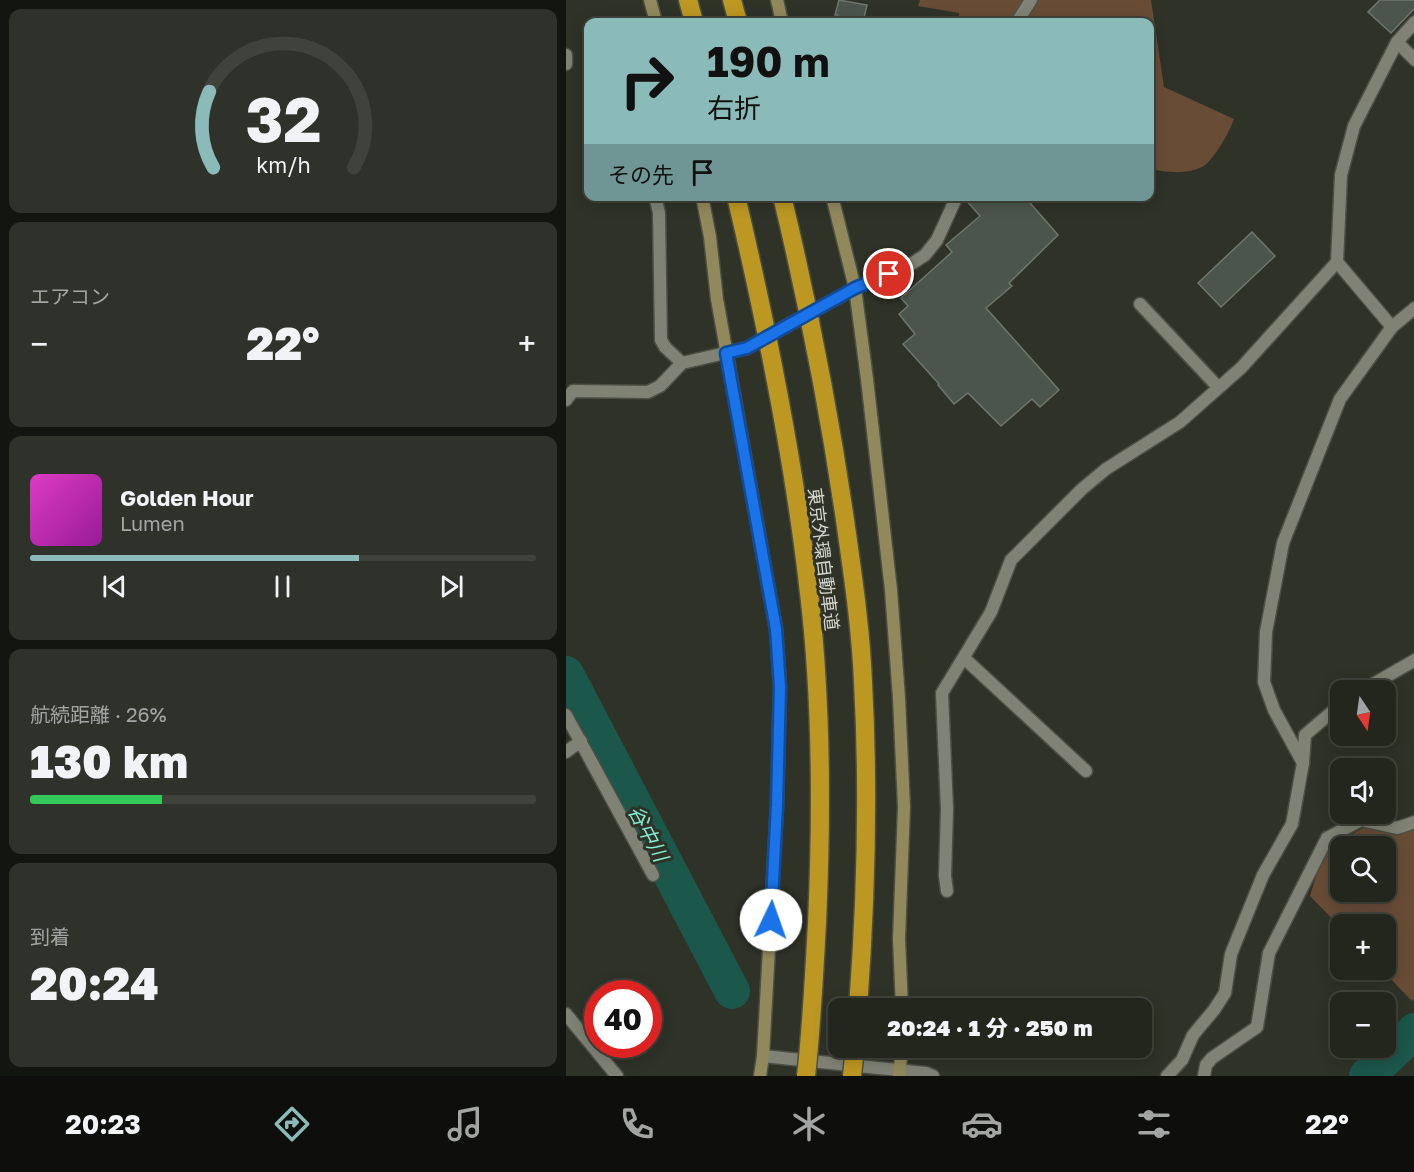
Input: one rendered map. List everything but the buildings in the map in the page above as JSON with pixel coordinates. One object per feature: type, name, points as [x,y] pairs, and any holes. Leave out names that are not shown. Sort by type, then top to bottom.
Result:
[{"type":"highway","points":[[688,0],[693,18]]},
{"type":"highway","points":[[732,0],[737,18]]},
{"type":"highway","name":"東京外環自動車道","points":[[738,201],[777,384],[796,498],[809,593],[817,684],[820,864],[806,1076]]},
{"type":"highway","name":"東京外環自動車道","points":[[783,201],[820,371],[840,486],[854,586],[863,680],[867,774],[866,863],[859,998]]},
{"type":"highway","points":[[852,1076],[854,1058]]},
{"type":"street","points":[[650,0],[655,18]]},
{"type":"street","points":[[777,0],[781,18]]},
{"type":"street","points":[[1020,18],[1031,0]]},
{"type":"street","points":[[947,891],[945,876],[947,809],[942,693],[991,612],[1011,560],[1082,489],[1180,422],[1241,368],[1337,262],[1341,175],[1354,126],[1397,42],[1415,22]]},
{"type":"street","points":[[1397,42],[1415,60]]},
{"type":"street","points":[[566,55],[566,64]]},
{"type":"street","points":[[656,201],[659,213],[661,340],[682,363]]},
{"type":"street","points":[[703,201],[726,353],[776,629],[780,687],[777,805],[760,1076]]},
{"type":"street","points":[[833,201],[855,288],[890,590],[899,698],[904,807],[899,939],[902,998]]},
{"type":"street","points":[[566,400],[573,391],[648,392],[660,386],[682,363],[747,348],[855,288],[913,263],[925,255],[937,240],[955,201]]},
{"type":"street","points":[[1337,262],[1392,327]]},
{"type":"street","points":[[1140,304],[1218,387]]},
{"type":"street","points":[[1303,763],[1274,710],[1264,682],[1266,632],[1283,543],[1340,399],[1392,327],[1415,308]]},
{"type":"street","points":[[964,658],[1086,771]]},
{"type":"street","points":[[1380,680],[1415,660]]},
{"type":"street","points":[[1167,1076],[1181,1060],[1193,1035],[1225,993],[1231,954],[1263,875],[1292,824],[1306,735],[1330,714]]},
{"type":"street","points":[[566,715],[653,875]]},
{"type":"street","points":[[566,752],[581,741]]},
{"type":"street","points":[[1204,1076],[1206,1065],[1212,1059],[1257,1028],[1269,953],[1327,838],[1361,820],[1397,828],[1415,822]]},
{"type":"street","points":[[566,1014],[617,1076]]},
{"type":"street","points":[[763,1056],[899,1073],[926,1073],[933,1076]]},
{"type":"street","points":[[899,1073],[901,1058]]},
{"type":"shaded area","points":[[920,0],[1151,0],[1154,18],[959,18],[959,13],[918,6]]},
{"type":"shaded area","points":[[1154,20],[1164,87],[1234,119],[1216,153],[1206,164],[1196,170],[1169,172],[1154,170]]},
{"type":"shaded area","points":[[1414,826],[1414,999],[1412,1001],[1392,980],[1396,980],[1396,914],[1330,914],[1330,917],[1310,896],[1324,850],[1330,847],[1330,902],[1396,902],[1396,836],[1349,836],[1365,827],[1396,834]]},
{"type":"waterway","name":"谷中川","points":[[566,674],[732,991]]},
{"type":"waterway","points":[[1367,1076],[1415,1031]]},
{"type":"route","points":[[771,920],[780,687],[776,629],[726,353],[747,348],[855,288],[889,274]]}]
